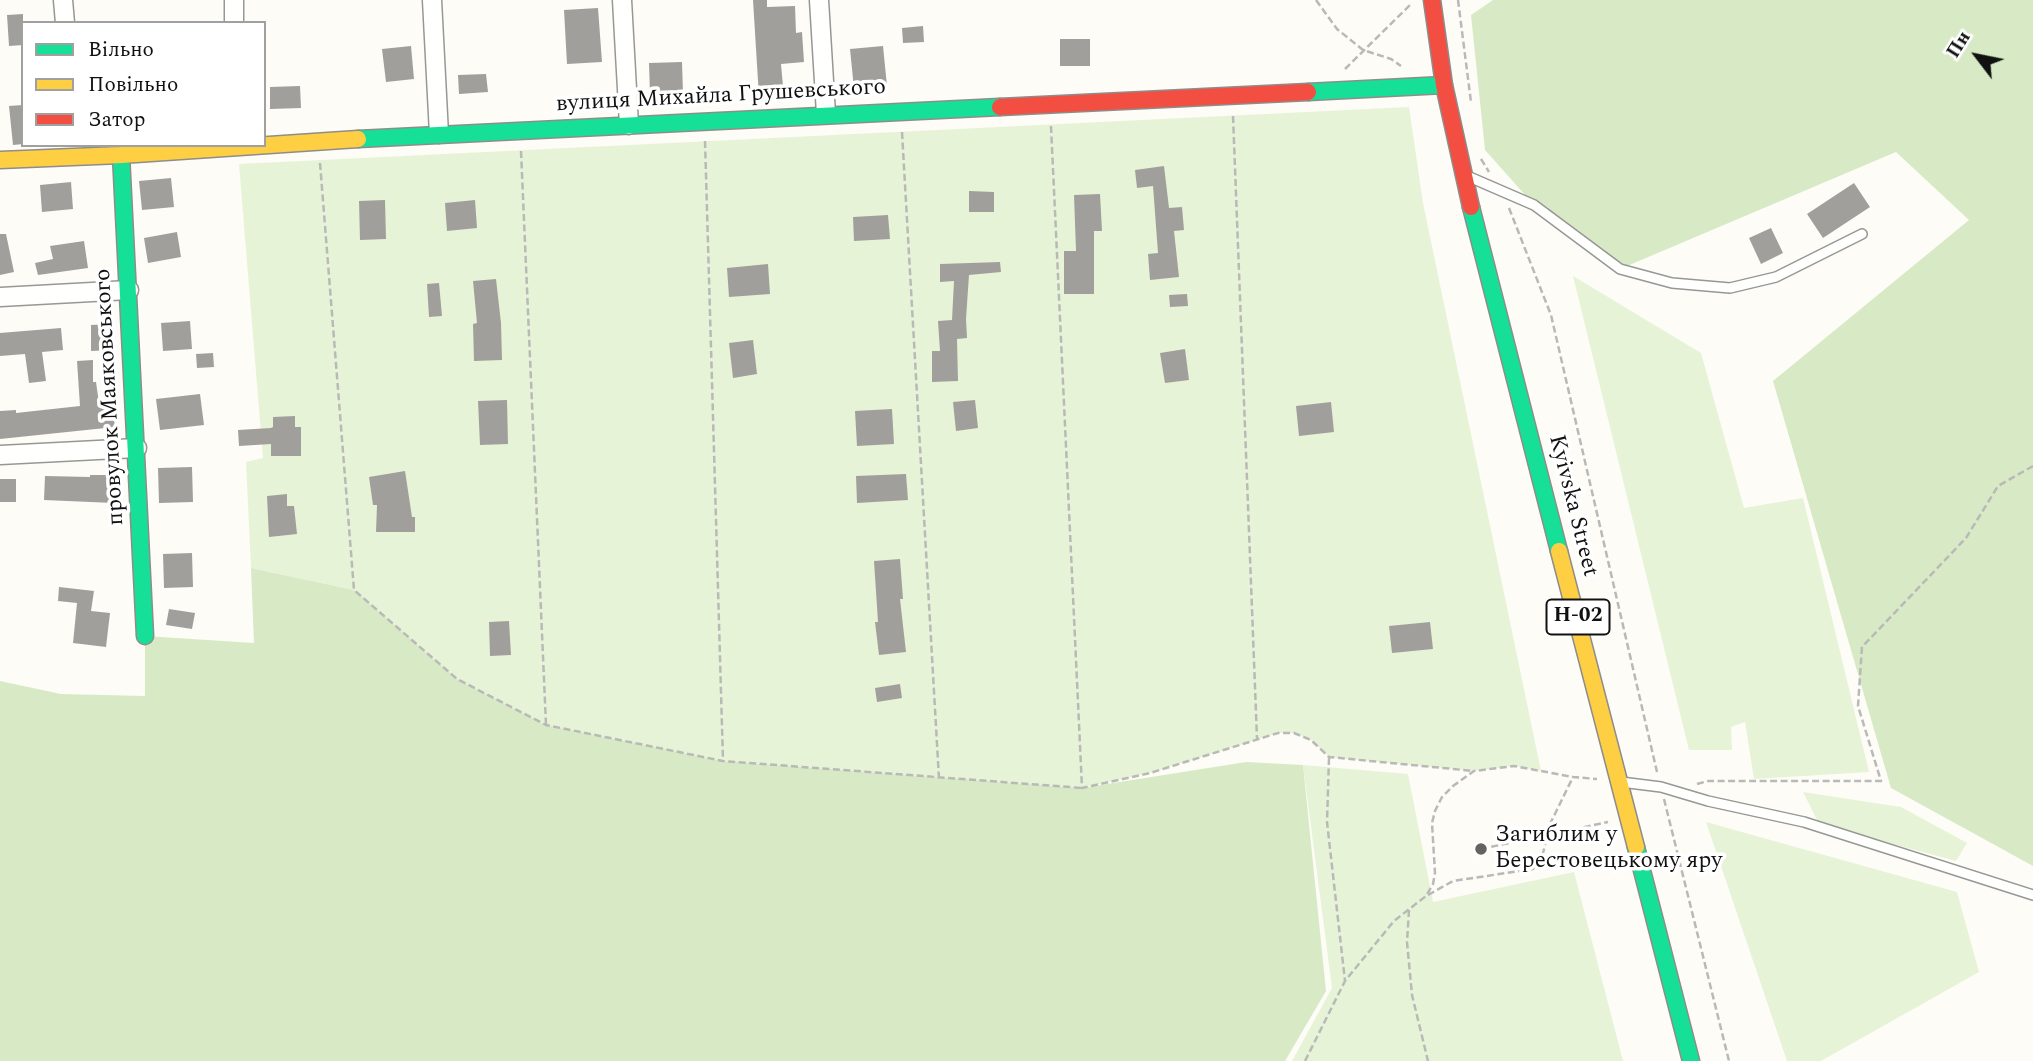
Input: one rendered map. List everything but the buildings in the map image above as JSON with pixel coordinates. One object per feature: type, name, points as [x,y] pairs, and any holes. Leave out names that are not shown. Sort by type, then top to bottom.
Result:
[{"type":"street","points":[[63,0],[65,21]]},
{"type":"street","points":[[234,0],[234,21]]},
{"type":"street","points":[[432,0],[439,134]]},
{"type":"street","points":[[622,0],[629,125]]},
{"type":"street","points":[[819,0],[826,114]]},
{"type":"street","name":"Kyivska Street","points":[[1432,0],[1444,85],[1462,174],[1690,1061]]},
{"type":"street","name":"вулиця Михайла Грушевського","points":[[266,145],[826,114],[1444,85]]},
{"type":"street","name":"вулиця Михайла Грушевського","points":[[0,160],[77,151],[121,155],[224,147]]},
{"type":"street","name":"провулок Маяковського","points":[[121,155],[138,448],[145,636]]},
{"type":"street","points":[[0,298],[129,290]]},
{"type":"street","points":[[0,455],[138,448]]},
{"type":"lane","points":[[1462,174],[1534,205],[1620,269],[1672,283],[1730,288],[1776,277],[1862,234]]},
{"type":"lane","points":[[1619,781],[1661,786],[1708,801],[1804,822],[2033,895]]},
{"type":"path","points":[[1316,0],[1337,29],[1363,50],[1391,59],[1401,66]]},
{"type":"path","points":[[1327,90],[1363,50],[1416,0]]},
{"type":"path","points":[[1458,0],[1472,110]]},
{"type":"path","points":[[1233,95],[1258,740]]},
{"type":"path","points":[[1049,104],[1082,788]]},
{"type":"path","points":[[900,111],[939,779]]},
{"type":"path","points":[[704,121],[723,761]]},
{"type":"path","points":[[520,130],[546,725]]},
{"type":"path","points":[[319,142],[354,590],[457,679],[546,725],[723,761],[1082,788],[1150,773],[1278,733],[1294,733],[1311,740],[1329,757],[1474,771],[1514,766],[1573,777],[1619,781]]},
{"type":"path","points":[[1477,151],[1489,173]]},
{"type":"path","points":[[1508,206],[1551,315],[1661,786],[1729,1061]]},
{"type":"path","points":[[1677,790],[1708,781],[1881,781],[1858,706],[1863,648],[1966,538],[1998,486],[2033,466]]},
{"type":"path","points":[[1329,757],[1327,822],[1345,981]]},
{"type":"path","points":[[1426,897],[1435,873],[1432,823],[1435,811],[1442,797],[1474,771]]},
{"type":"path","points":[[1305,1061],[1345,981],[1394,921],[1453,881],[1533,869],[1543,853],[1551,822],[1573,777]]},
{"type":"path","points":[[1481,849],[1629,817]]},
{"type":"path","points":[[1409,910],[1407,942],[1412,995],[1428,1061]]},
{"type":"green space","points":[[1493,0],[2033,0],[2033,866],[1891,788],[1773,381],[1969,220],[1896,152],[1620,269],[1534,205],[1485,150],[1471,15]]},
{"type":"green space","points":[[1409,107],[1423,203],[1541,771],[1514,766],[1474,771],[1329,757],[1311,740],[1294,733],[1278,733],[1150,773],[1082,788],[723,761],[546,725],[457,679],[354,590],[251,568],[246,462],[263,458],[239,164]]},
{"type":"green space","points":[[1573,276],[1701,353],[1744,508],[1803,498],[1869,772],[1754,779],[1745,722],[1731,727],[1732,750],[1689,750]]},
{"type":"green space","points":[[251,568],[354,590],[457,679],[546,725],[723,761],[1082,788],[1246,762],[1303,765],[1326,991],[1285,1061],[0,1061],[0,681],[61,694],[145,696],[145,636],[254,643]]},
{"type":"green space","points":[[1303,765],[1408,774],[1433,902],[1574,872],[1623,1061],[1292,1061],[1332,988]]},
{"type":"green space","points":[[1803,792],[1901,807],[1967,843],[1956,861],[1819,824]]},
{"type":"green space","points":[[1706,822],[1957,892],[1979,972],[1821,1061],[1787,1061]]},
{"type":"traffic: fast","points":[[1308,92],[1444,85]]},
{"type":"traffic: fast","points":[[358,139],[1000,107]]},
{"type":"traffic: fast","points":[[121,155],[145,636]]},
{"type":"traffic: fast","points":[[1471,207],[1559,551]]},
{"type":"traffic: fast","points":[[1636,847],[1691,1061]]},
{"type":"traffic: slow","points":[[266,145],[358,139]]},
{"type":"traffic: slow","points":[[0,160],[240,147]]},
{"type":"traffic: slow","points":[[1559,551],[1636,847]]},
{"type":"traffic: jam","points":[[1432,0],[1444,85],[1471,207]]},
{"type":"traffic: jam","points":[[1000,107],[1308,92]]},
{"type":"place","name":"Загиблим у Берестовецькому яру","points":[[1481,849]]}]
